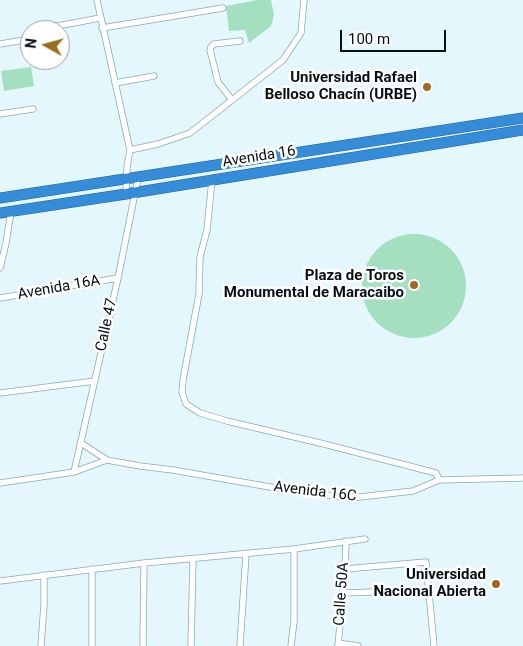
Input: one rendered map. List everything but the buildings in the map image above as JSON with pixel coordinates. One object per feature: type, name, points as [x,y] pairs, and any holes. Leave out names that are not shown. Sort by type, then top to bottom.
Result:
[{"type":"highway","name":"Avenida 16","points":[[0,198],[523,118]]},
{"type":"highway","name":"Avenida 16","points":[[5,212],[523,130]]},
{"type":"street","points":[[97,0],[130,150],[126,179],[131,193]]},
{"type":"street","points":[[130,150],[158,144],[190,133],[283,60],[301,32],[304,0]]},
{"type":"street","points":[[102,28],[223,8]]},
{"type":"street","points":[[70,24],[100,18]]},
{"type":"street","points":[[0,44],[20,41]]},
{"type":"street","points":[[232,100],[218,82],[210,50],[214,44],[240,41]]},
{"type":"street","points":[[115,83],[154,76]]},
{"type":"street","points":[[0,114],[33,109]]},
{"type":"street","name":"Calle 47","points":[[74,472],[118,278],[131,193],[138,178]]},
{"type":"street","points":[[212,180],[206,230],[200,256],[199,294],[183,380],[182,392],[186,404],[200,413],[227,421],[436,473],[439,480]]},
{"type":"street","points":[[0,268],[6,243],[5,212]]},
{"type":"street","name":"Avenida 16A","points":[[0,298],[118,278]]},
{"type":"street","points":[[0,394],[95,381]]},
{"type":"street","points":[[81,443],[107,460]]},
{"type":"street","points":[[0,483],[74,472],[107,460]]},
{"type":"street","name":"Avenida 16C","points":[[107,460],[287,490],[352,498],[413,491],[439,480],[523,478]]},
{"type":"street","points":[[0,581],[144,563],[294,549],[366,539]]},
{"type":"street","name":"Calle 50A","points":[[338,644],[346,541]]},
{"type":"street","points":[[291,646],[294,621],[294,549]]},
{"type":"street","points":[[240,646],[246,554]]},
{"type":"street","points":[[191,646],[193,559]]},
{"type":"street","points":[[345,570],[425,561],[427,564],[434,646]]},
{"type":"street","points":[[144,563],[144,646]]},
{"type":"street","points":[[92,569],[92,646]]},
{"type":"street","points":[[41,646],[44,575]]},
{"type":"street","points":[[343,593],[429,590]]},
{"type":"street","points":[[338,644],[358,646]]},
{"type":"green space","points":[[257,0],[271,0],[274,15],[271,26],[249,43],[245,30],[229,31],[226,6]]},
{"type":"green space","points":[[20,68],[20,70],[31,70],[34,86],[4,91],[1,71]]},
{"type":"green space","name":"Plaza de Toros Monumental de Maracaibo","points":[[414,234],[434,238],[451,249],[462,266],[466,286],[462,306],[451,323],[434,334],[414,338],[394,334],[377,323],[366,306],[362,286],[366,266],[377,249],[394,238]]},
{"type":"place","name":"Universidad Rafael Belloso Chacín (URBE)","points":[[427,87]]},
{"type":"place","name":"Plaza de Toros Monumental de Maracaibo","points":[[414,285]]},
{"type":"place","name":"Universidad Nacional Abierta","points":[[496,584]]}]
